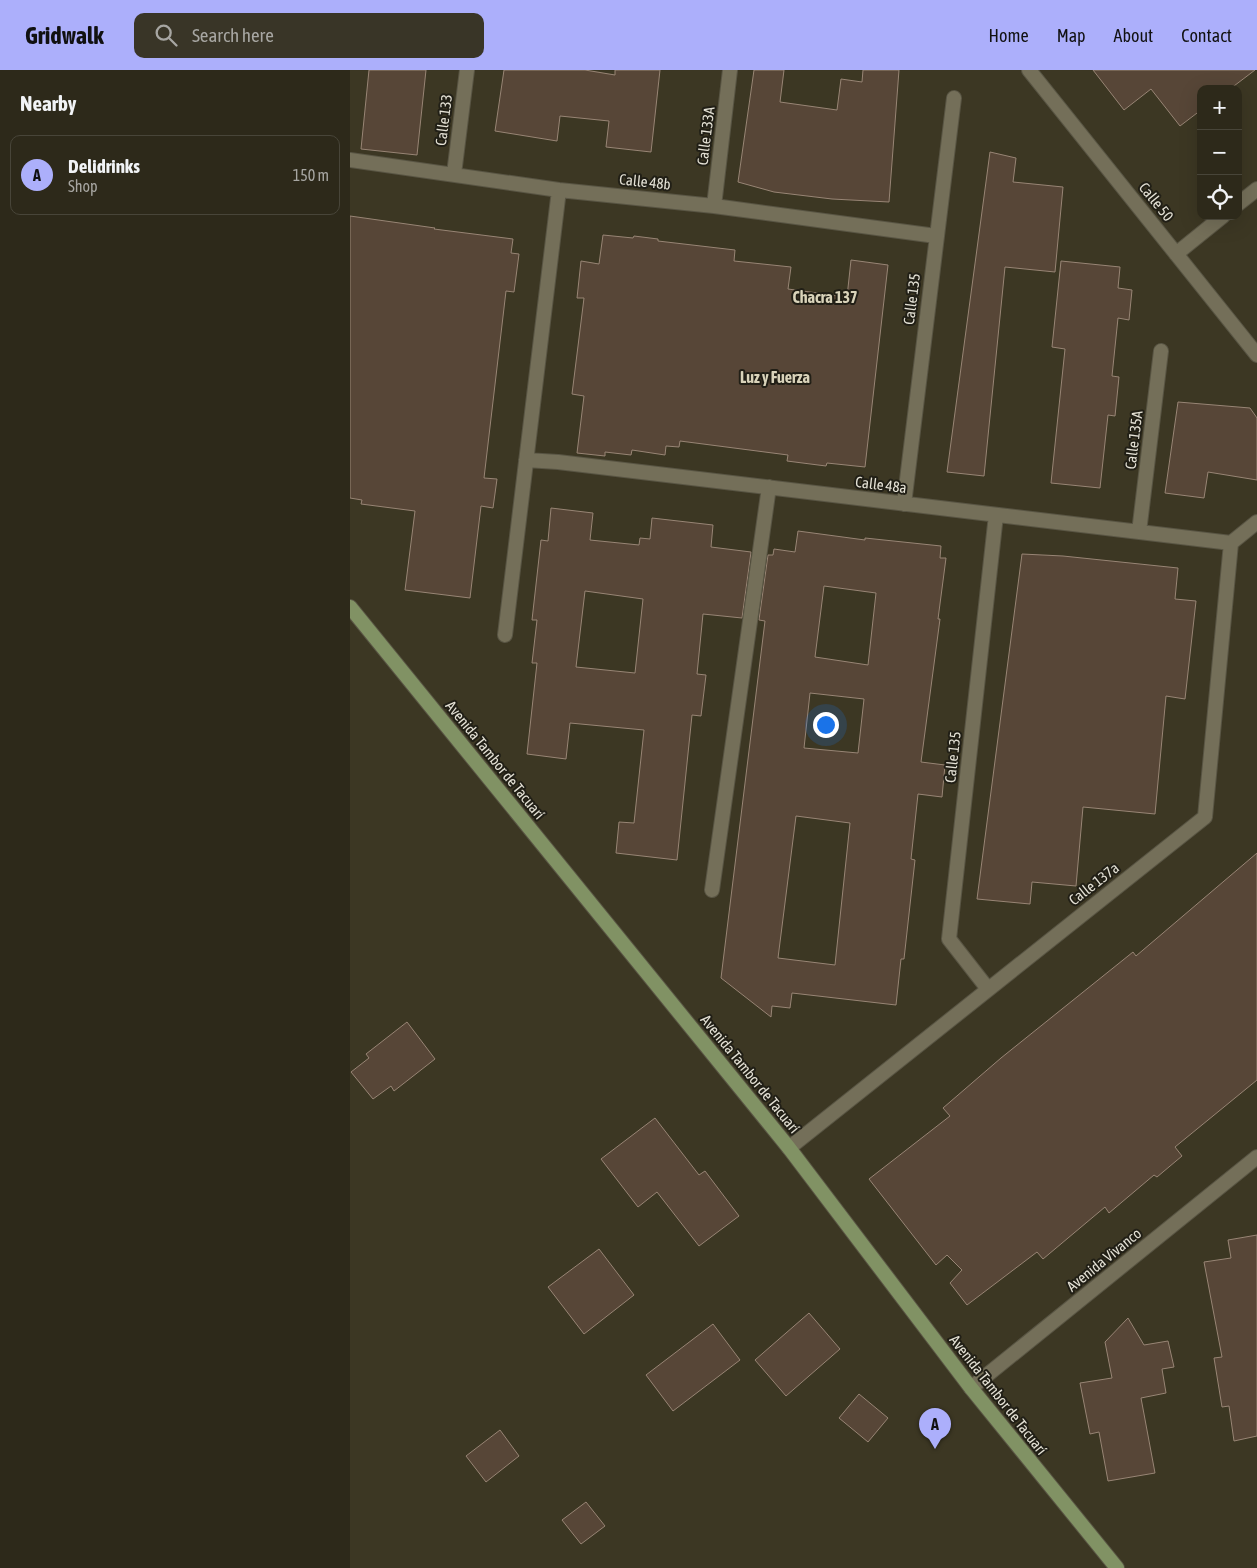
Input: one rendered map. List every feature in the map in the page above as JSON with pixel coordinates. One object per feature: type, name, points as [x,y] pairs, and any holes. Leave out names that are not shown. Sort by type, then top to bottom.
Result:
[{"type":"main road","name":"Avenida Tambor de Tacuarí","points":[[350,607],[789,1148],[971,1388],[1117,1568]]},
{"type":"street","name":"Calle 133","points":[[454,174],[467,70]]},
{"type":"street","name":"Calle 133A","points":[[714,206],[730,70]]},
{"type":"street","name":"Calle 50","points":[[1029,70],[1257,355]]},
{"type":"street","name":"Calle 135","points":[[904,504],[954,98]]},
{"type":"street","name":"Calle 48b","points":[[350,160],[559,190],[714,206],[936,236]]},
{"type":"street","points":[[1242,201],[1257,189]]},
{"type":"street","points":[[505,635],[559,190]]},
{"type":"street","points":[[1176,254],[1218,220]]},
{"type":"street","name":"Calle 135A","points":[[1139,532],[1161,351]]},
{"type":"street","name":"Calle 48a","points":[[526,460],[558,462],[1232,543]]},
{"type":"street","points":[[712,890],[769,488]]},
{"type":"street","name":"Calle 135","points":[[988,989],[949,940],[996,515]]},
{"type":"street","points":[[1232,543],[1257,522]]},
{"type":"street","name":"Calle 137a","points":[[789,1148],[1205,817],[1232,543]]},
{"type":"street","name":"Avenida Vivanco","points":[[971,1388],[1257,1156]]},
{"type":"building","points":[[369,70],[426,70],[417,155],[361,149]]},
{"type":"building","points":[[504,70],[585,70],[615,75],[615,70],[660,70],[651,152],[606,147],[609,121],[560,116],[557,141],[495,131]]},
{"type":"building","points":[[754,70],[784,70],[780,102],[837,110],[841,79],[862,82],[863,70],[899,70],[889,202],[832,199],[774,192],[738,182]]},
{"type":"building","points":[[1093,70],[1255,70],[1235,85],[1197,85],[1197,113],[1180,126],[1151,89],[1124,110]]},
{"type":"building","points":[[990,152],[1016,158],[1013,182],[1063,187],[1055,272],[1005,267],[984,476],[947,472]]},
{"type":"building","points":[[350,216],[513,239],[511,253],[519,254],[514,292],[506,291],[484,478],[497,479],[493,508],[481,506],[470,598],[405,590],[415,511],[361,504],[362,500],[350,498]]},
{"type":"building","points":[[603,235],[633,238],[634,236],[658,239],[658,241],[735,250],[734,261],[791,267],[788,289],[847,297],[851,260],[888,265],[865,467],[827,463],[826,466],[787,461],[788,455],[680,441],[679,447],[666,446],[665,455],[632,450],[631,455],[605,452],[605,456],[577,453],[584,396],[572,394],[584,298],[577,298],[581,261],[599,264]]},
{"type":"building","points":[[1061,261],[1120,267],[1118,288],[1132,290],[1129,320],[1118,318],[1112,376],[1119,377],[1115,416],[1108,415],[1100,488],[1051,483],[1065,349],[1052,347]]},
{"type":"building","points":[[1178,402],[1250,408],[1257,418],[1257,480],[1208,472],[1204,498],[1165,493]]},
{"type":"building","points":[[551,508],[593,513],[590,540],[639,545],[640,538],[650,539],[652,518],[713,525],[711,547],[751,552],[742,618],[703,614],[697,674],[706,675],[701,716],[692,715],[677,860],[616,853],[619,822],[634,823],[644,730],[570,723],[566,759],[527,754],[537,663],[532,663],[537,620],[532,620],[541,540],[548,541]],"holes":[[[585,591],[643,599],[635,673],[576,667]]]},
{"type":"building","points":[[798,531],[865,540],[865,538],[941,546],[940,558],[946,558],[921,762],[945,765],[942,797],[918,794],[911,859],[915,860],[904,959],[901,959],[896,1005],[792,993],[790,1008],[772,1006],[771,1017],[721,978],[765,621],[759,620],[768,555],[773,555],[774,549],[795,552]],"holes":[[[824,586],[876,593],[868,665],[815,657]],[[810,693],[864,699],[858,753],[804,748]],[[796,816],[850,823],[835,965],[778,958]]]},
{"type":"building","points":[[1022,554],[1063,556],[1178,568],[1175,599],[1196,601],[1185,699],[1166,696],[1155,814],[1083,807],[1076,886],[1032,882],[1030,904],[977,899]]},
{"type":"building","points":[[1257,853],[1257,1080],[1175,1147],[1182,1156],[1157,1177],[1154,1175],[1109,1213],[1105,1207],[1043,1259],[1037,1252],[967,1305],[950,1283],[962,1270],[947,1255],[936,1265],[869,1179],[950,1116],[943,1108],[1001,1058],[1133,952],[1136,956]]},
{"type":"building","points":[[407,1022],[435,1059],[394,1091],[391,1086],[373,1099],[351,1072],[369,1058],[366,1054]]},
{"type":"building","points":[[655,1118],[699,1175],[705,1171],[739,1216],[699,1246],[657,1192],[638,1207],[601,1159]]},
{"type":"building","points":[[1257,1235],[1257,1436],[1234,1441],[1229,1406],[1222,1407],[1214,1358],[1222,1357],[1204,1262],[1231,1258],[1228,1240]]},
{"type":"building","points":[[599,1249],[634,1295],[584,1334],[548,1287]]},
{"type":"building","points":[[809,1313],[840,1349],[786,1396],[755,1360]]},
{"type":"building","points":[[1128,1318],[1144,1345],[1168,1341],[1174,1367],[1162,1369],[1166,1393],[1141,1398],[1155,1473],[1108,1481],[1099,1432],[1090,1434],[1080,1383],[1112,1378],[1105,1342]]},
{"type":"building","points":[[713,1324],[740,1360],[673,1411],[646,1375]]},
{"type":"building","points":[[859,1394],[888,1418],[868,1442],[839,1418]]},
{"type":"building","points":[[500,1430],[519,1456],[486,1482],[466,1456]]},
{"type":"building","points":[[586,1502],[605,1526],[581,1544],[562,1520]]},
{"type":"place","name":"Delidrinks","points":[[935,1449]]},
{"type":"district","name":"Chacra 137","points":[[825,297]]},
{"type":"district","name":"Luz y Fuerza","points":[[775,377]]}]
